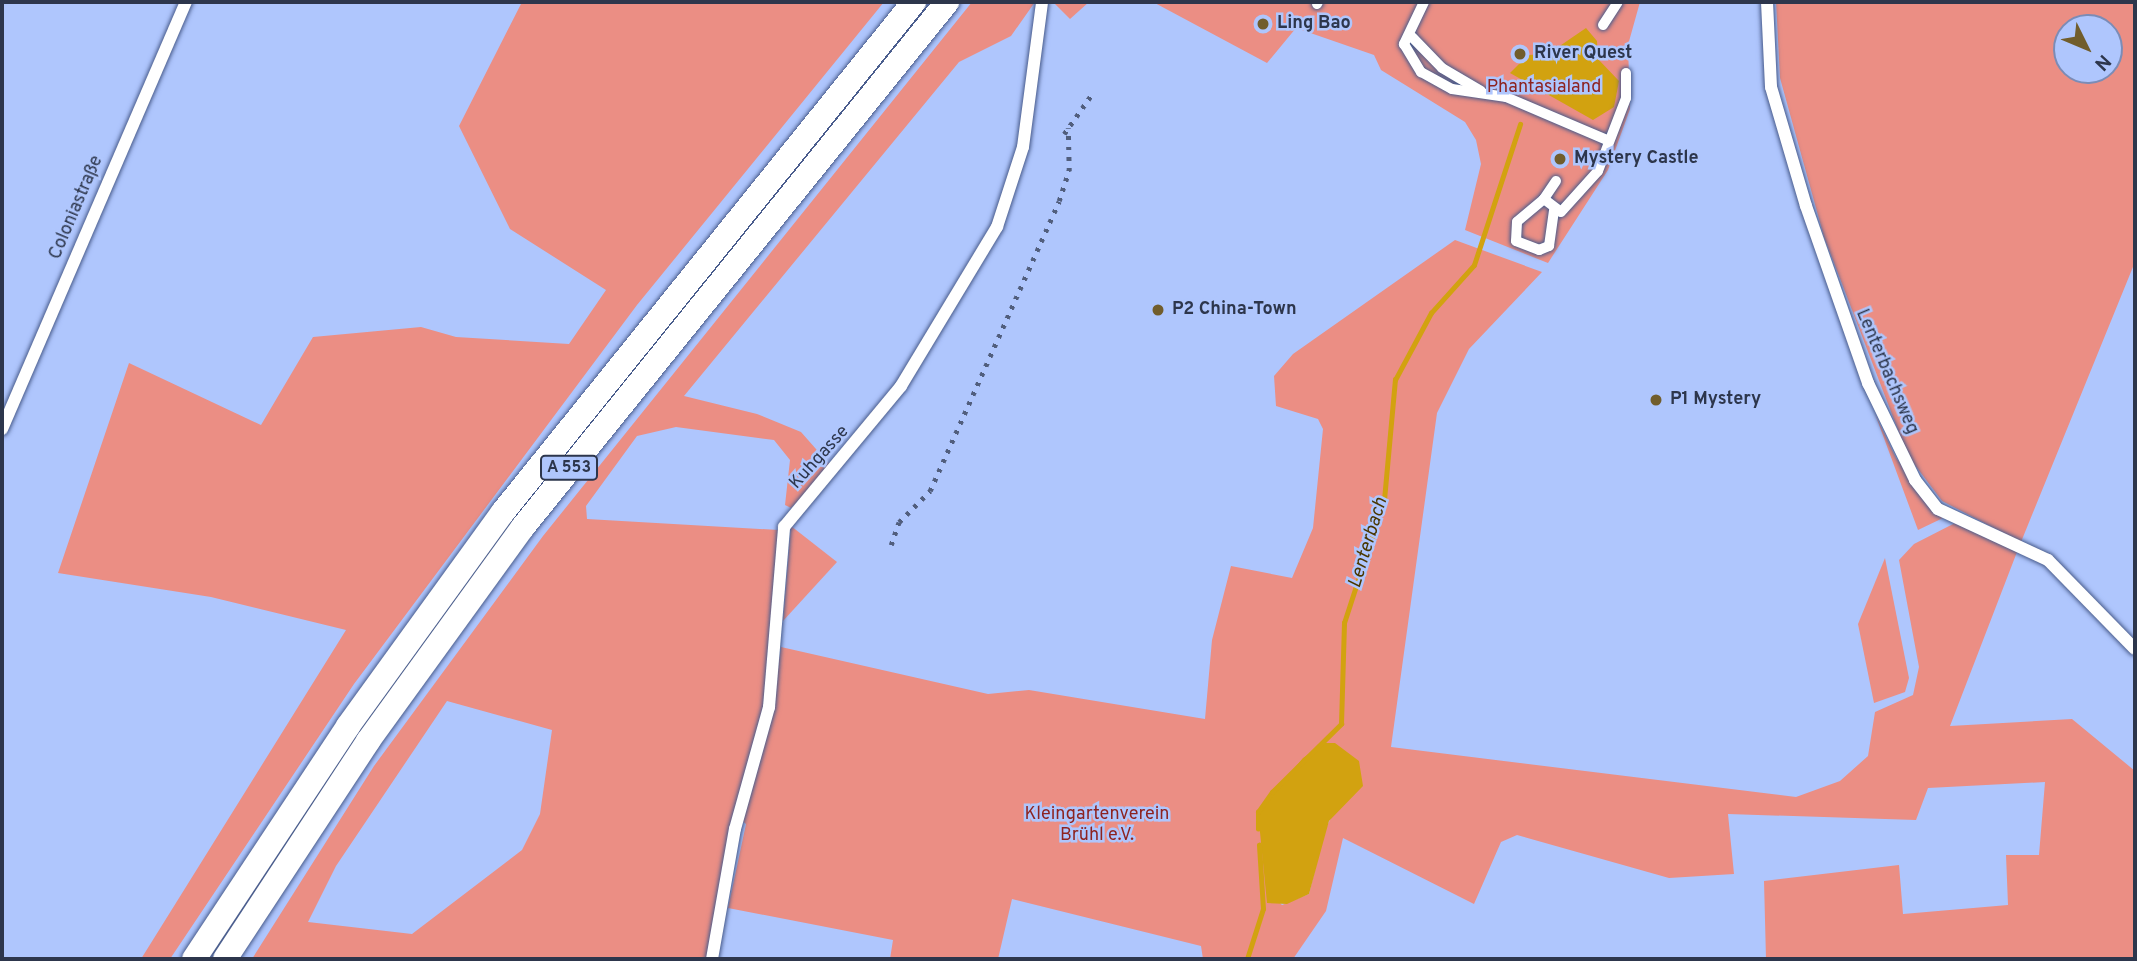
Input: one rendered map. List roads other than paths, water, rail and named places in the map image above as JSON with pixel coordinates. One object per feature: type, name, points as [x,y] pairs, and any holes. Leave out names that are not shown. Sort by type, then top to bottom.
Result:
[{"type":"highway","name":"A 553","points":[[194,959],[348,726],[503,512],[914,2]]},
{"type":"highway","name":"A 553","points":[[225,959],[368,741],[523,527],[947,2]]},
{"type":"street","name":"Coloniastraße","points":[[2,429],[186,2]]},
{"type":"street","points":[[1423,2],[1412,37],[1404,44],[1421,72],[1452,89],[1481,91]]},
{"type":"street","points":[[1600,23],[1618,2]]},
{"type":"street","name":"Lenterbachsweg","points":[[1767,2],[1771,87],[1802,194],[1868,383],[1915,480],[1938,509],[2048,560],[2135,649]]},
{"type":"street","name":"Kuhgasse","points":[[712,959],[737,822],[769,707],[784,527],[901,386],[997,227],[1023,147],[1041,6]]},
{"type":"street","points":[[1412,37],[1442,68],[1481,91],[1609,141]]},
{"type":"street","points":[[1554,210],[1567,209],[1587,188],[1626,97],[1626,73]]},
{"type":"street","points":[[1554,210],[1549,246],[1539,250],[1516,241],[1517,222],[1544,199],[1556,181]]},
{"type":"street","points":[[1544,199],[1554,210]]},
{"type":"waterway","name":"Lenterbach","points":[[1258,829],[1258,812],[1272,792],[1341,724],[1344,623],[1384,500],[1395,380],[1431,313],[1474,265],[1520,124]]},
{"type":"waterway","name":"Lenterbach","points":[[1247,959],[1263,909],[1259,845]]},
{"type":"tunnel","points":[[1308,31],[1310,25]]},
{"type":"railway","points":[[1064,134],[1092,94]]},
{"type":"railway","points":[[891,545],[899,522],[930,491],[1059,201],[1069,171],[1068,128]]},
{"type":"place","name":"Ling Bao","points":[[1263,24]]},
{"type":"place","name":"River Quest","points":[[1520,54]]},
{"type":"place","name":"Mystery Castle","points":[[1560,159]]},
{"type":"place","name":"P2 China-Town","points":[[1158,310]]},
{"type":"place","name":"P1 Mystery","points":[[1656,400]]},
{"type":"park label","name":"Phantasialand","points":[[1544,88]]},
{"type":"park label","name":"Kleingartenverein Brühl e.V.","points":[[1097,826]]}]
